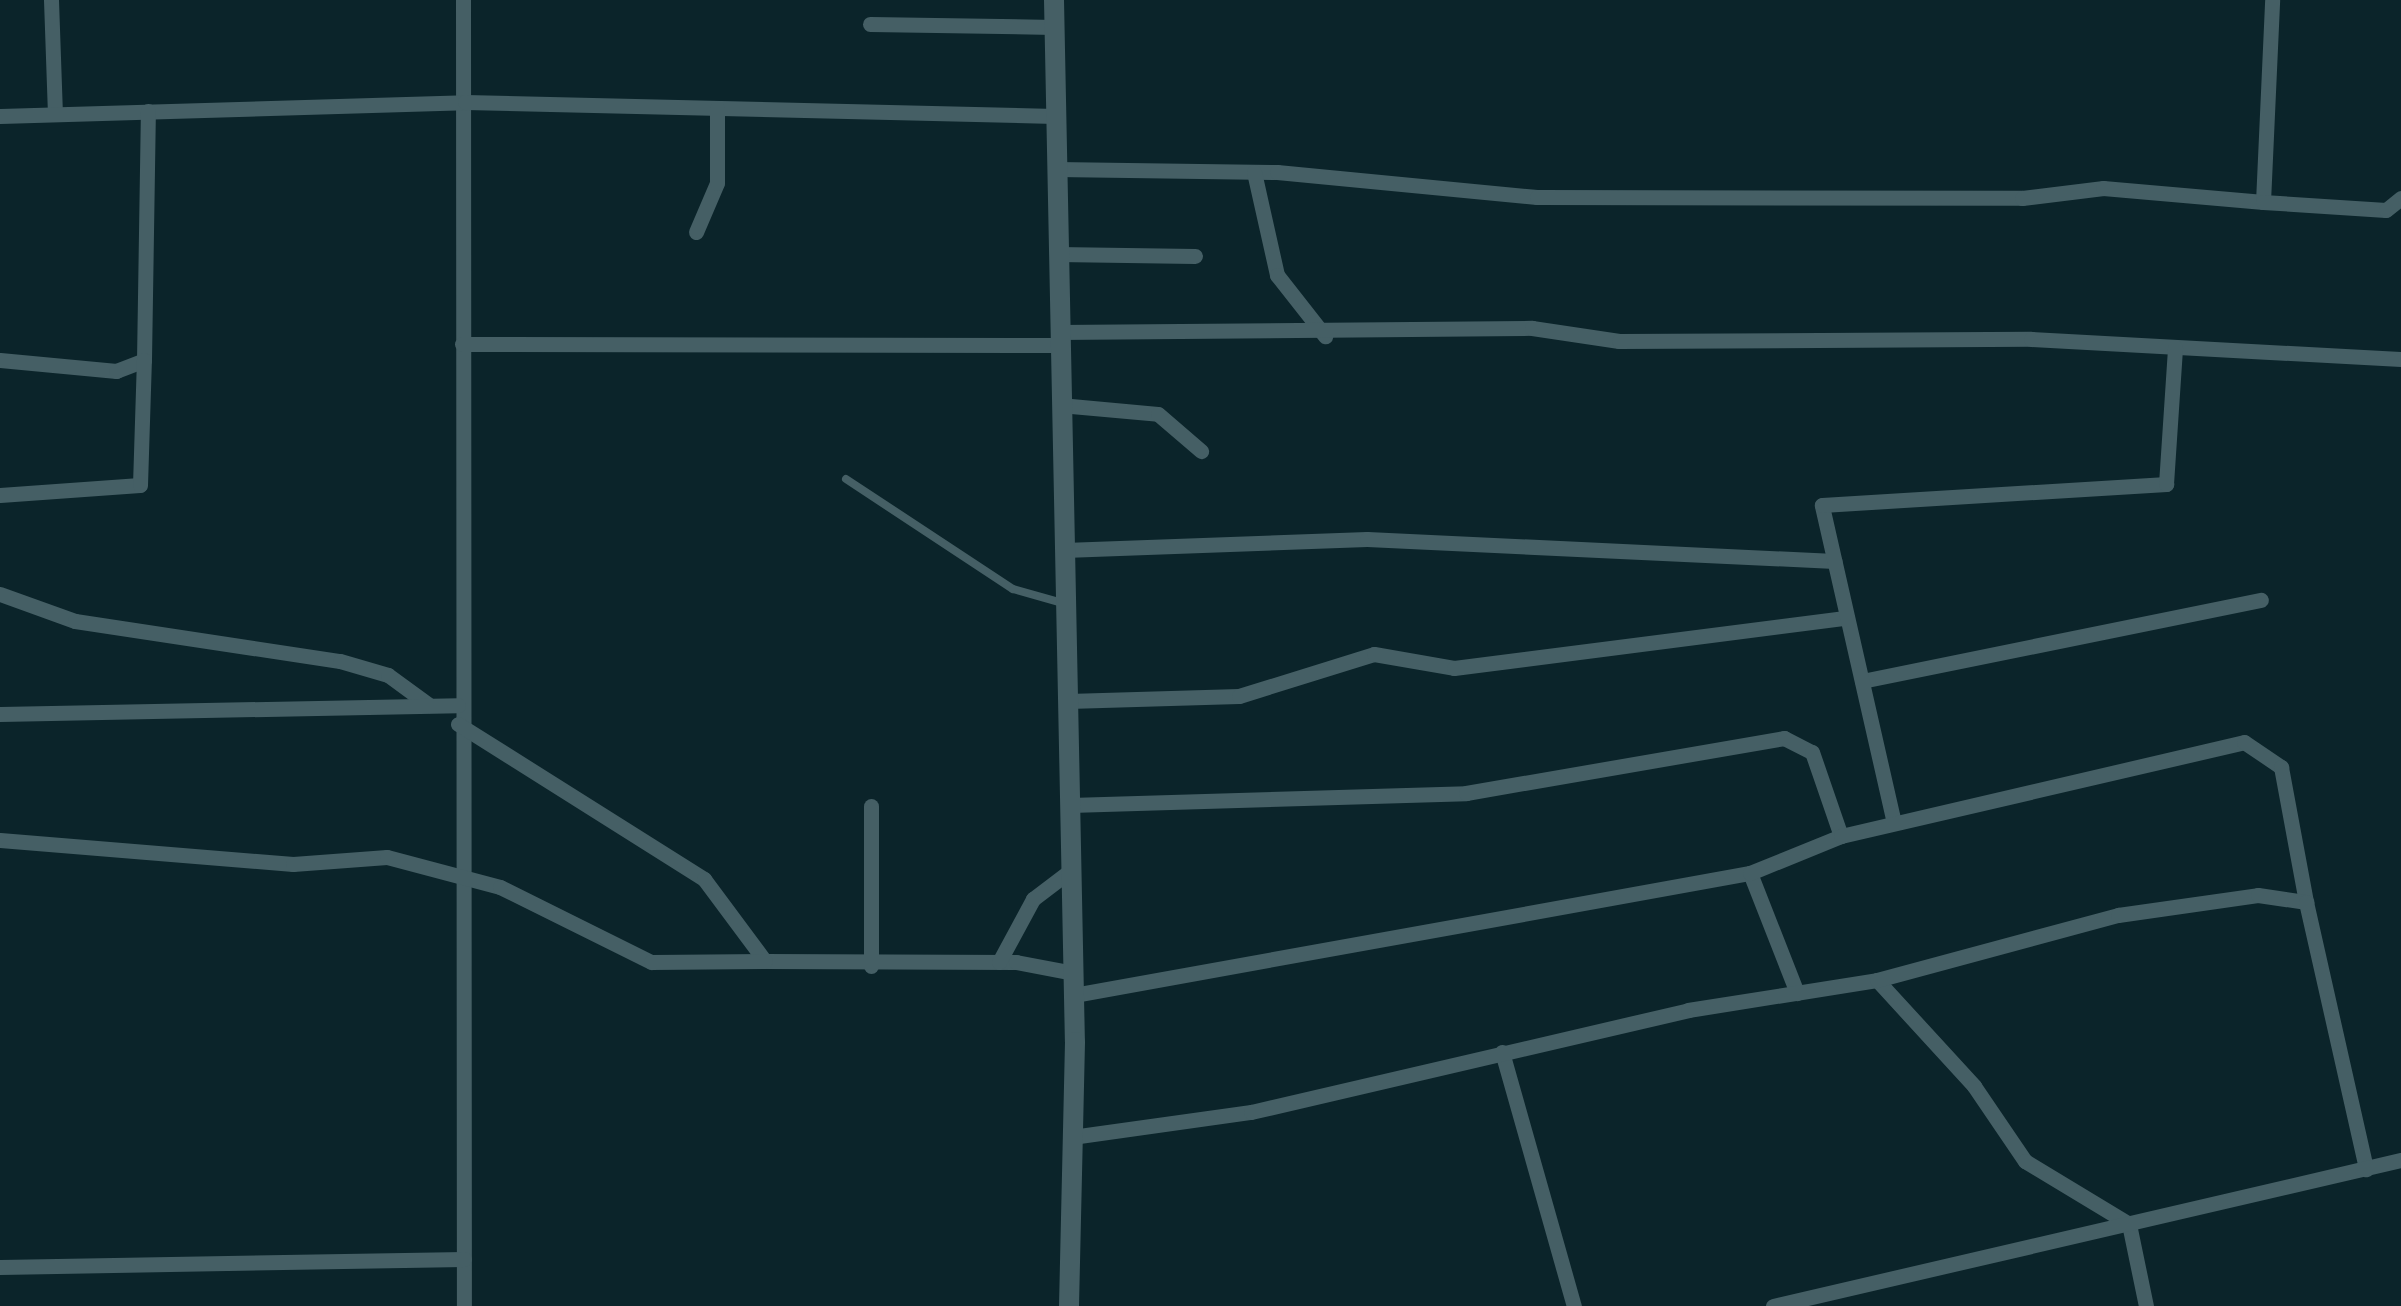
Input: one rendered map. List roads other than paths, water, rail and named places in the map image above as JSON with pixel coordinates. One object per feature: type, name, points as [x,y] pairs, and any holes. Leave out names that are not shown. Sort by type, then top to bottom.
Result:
[{"type":"street","points":[[52,0],[54,113]]},
{"type":"street","points":[[463,0],[457,872],[464,1306]]},
{"type":"street","points":[[1054,0],[1074,984],[1069,1306]]},
{"type":"street","points":[[2263,202],[2272,0]]},
{"type":"street","points":[[870,24],[1054,28]]},
{"type":"street","points":[[0,116],[465,102],[1056,116]]},
{"type":"street","points":[[696,232],[717,183],[717,108]]},
{"type":"street","points":[[0,495],[134,491],[143,477],[148,111]]},
{"type":"street","points":[[1056,169],[1254,172],[1537,198],[2022,198],[2103,188],[2386,210],[2401,198]]},
{"type":"street","points":[[1254,172],[1277,275],[1325,336]]},
{"type":"street","points":[[1057,254],[1195,256]]},
{"type":"street","points":[[462,344],[1325,336],[1532,328],[1619,341],[1878,336],[2401,359]]},
{"type":"street","points":[[1894,823],[1822,505],[2166,484],[2175,347]]},
{"type":"street","points":[[0,360],[116,371],[144,360]]},
{"type":"street","points":[[1060,404],[1158,414],[1201,451]]},
{"type":"street","points":[[1064,550],[1367,539],[1834,560]]},
{"type":"street","points":[[0,594],[76,622],[340,661],[388,675],[429,705]]},
{"type":"street","points":[[1862,681],[2260,600]]},
{"type":"street","points":[[1068,701],[1239,696],[1374,654],[1454,668],[1848,618]]},
{"type":"street","points":[[0,714],[458,705]]},
{"type":"street","points":[[458,724],[704,879],[765,960]]},
{"type":"street","points":[[1070,806],[1466,793],[1784,738],[1812,752],[1841,836]]},
{"type":"street","points":[[0,840],[293,864],[387,857],[457,872],[564,915],[636,957],[871,966],[999,962],[1074,984],[1750,873],[1841,836],[2244,742],[2281,767],[2306,902],[2366,1169]]},
{"type":"street","points":[[871,806],[871,966]]},
{"type":"street","points":[[999,962],[1033,899],[1071,870]]},
{"type":"street","points":[[1750,873],[1797,993]]},
{"type":"street","points":[[1072,1137],[1251,1112],[1502,1052],[1877,980],[2186,901],[2306,902]]},
{"type":"street","points":[[1877,980],[1974,1086],[2025,1161],[2130,1224],[2146,1306]]},
{"type":"street","points":[[1502,1052],[1574,1306]]},
{"type":"street","points":[[1773,1306],[1846,1299],[2130,1224],[2401,1160]]},
{"type":"street","points":[[0,1267],[464,1259]]},
{"type":"lane","points":[[846,479],[1013,589],[1066,604]]}]
